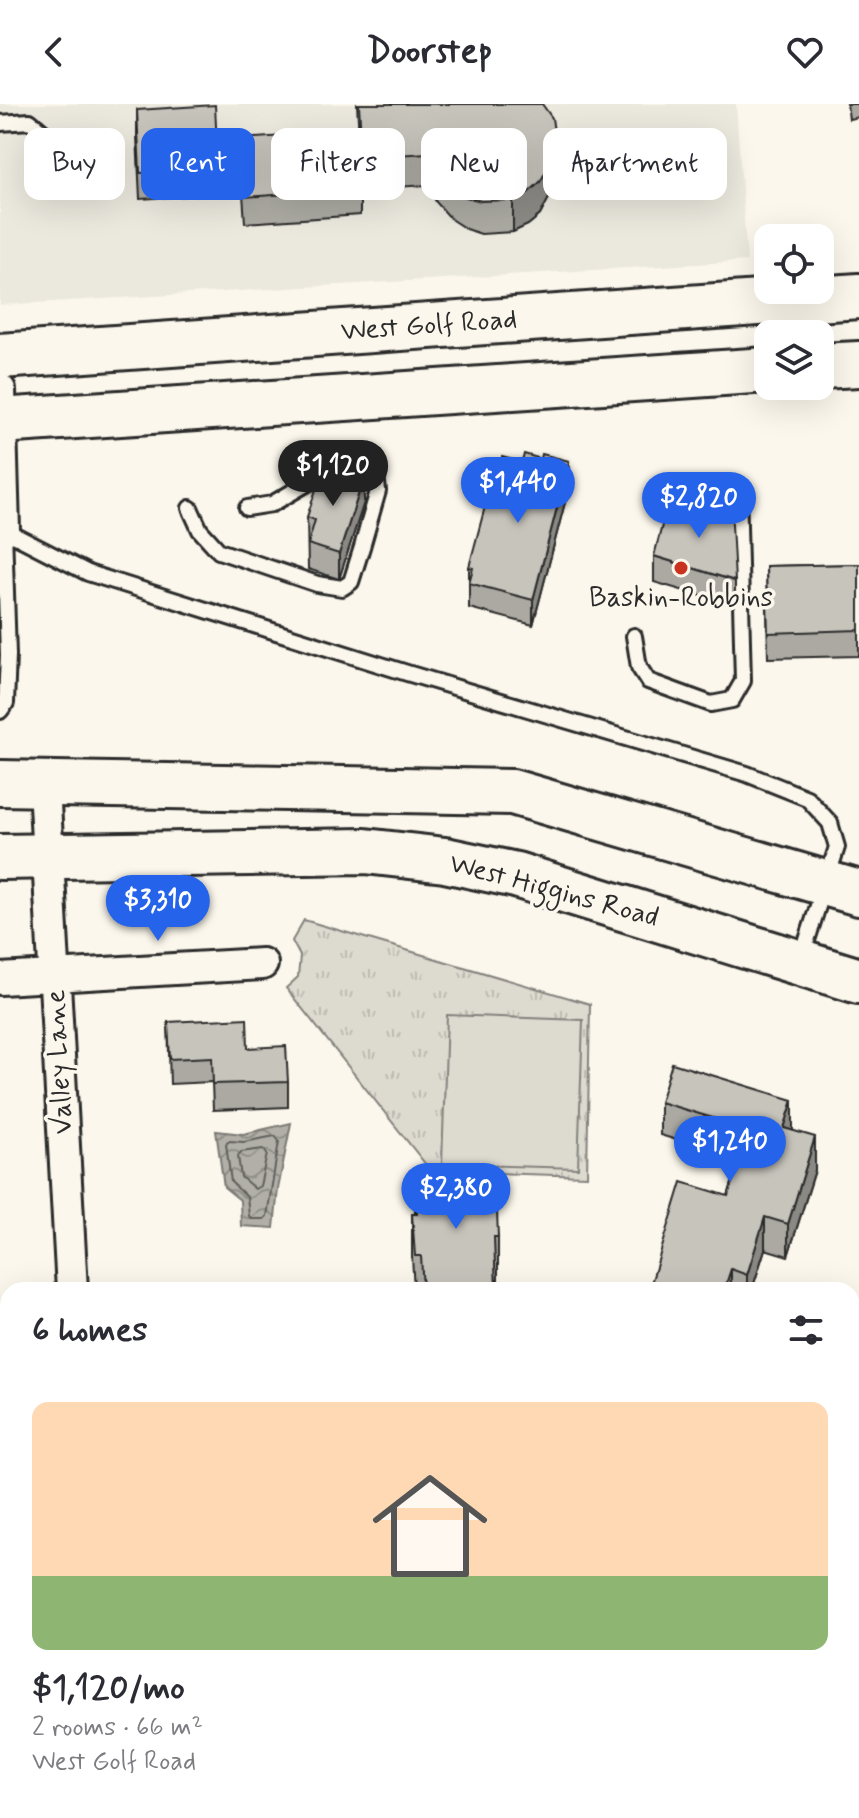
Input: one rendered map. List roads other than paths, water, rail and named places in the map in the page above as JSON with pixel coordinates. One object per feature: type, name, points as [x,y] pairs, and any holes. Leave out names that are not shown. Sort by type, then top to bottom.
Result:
[{"type":"main road","name":"West Golf Road","points":[[0,356],[859,296]]},
{"type":"main road","points":[[834,365],[859,364]]},
{"type":"main road","points":[[0,421],[754,371]]},
{"type":"main road","points":[[0,783],[512,792],[842,888]]},
{"type":"main road","name":"West Higgins Road","points":[[0,857],[365,851],[445,860],[516,875],[859,981]]},
{"type":"street","points":[[0,390],[4,530]]},
{"type":"street","name":"Valley Lane","points":[[44,786],[72,1282]]},
{"type":"street","points":[[0,979],[262,964]]},
{"type":"lane","points":[[0,123],[30,121],[38,128]]},
{"type":"lane","points":[[190,508],[200,530],[219,551],[317,584],[342,588],[351,582],[362,547],[378,491],[376,475],[351,467],[330,470],[272,504],[247,508]]},
{"type":"lane","points":[[634,636],[639,667],[648,681],[711,704],[732,700],[743,681],[738,487]]},
{"type":"lane","points":[[0,711],[6,703],[8,655],[4,530],[88,573],[422,678],[747,774],[807,798],[830,823],[837,847],[842,888],[800,962]]},
{"type":"water","points":[[291,1123],[274,1228],[241,1226],[240,1200],[224,1187],[216,1131],[243,1134]]},
{"type":"place","name":"Baskin-Robbins","points":[[681,568]]}]
